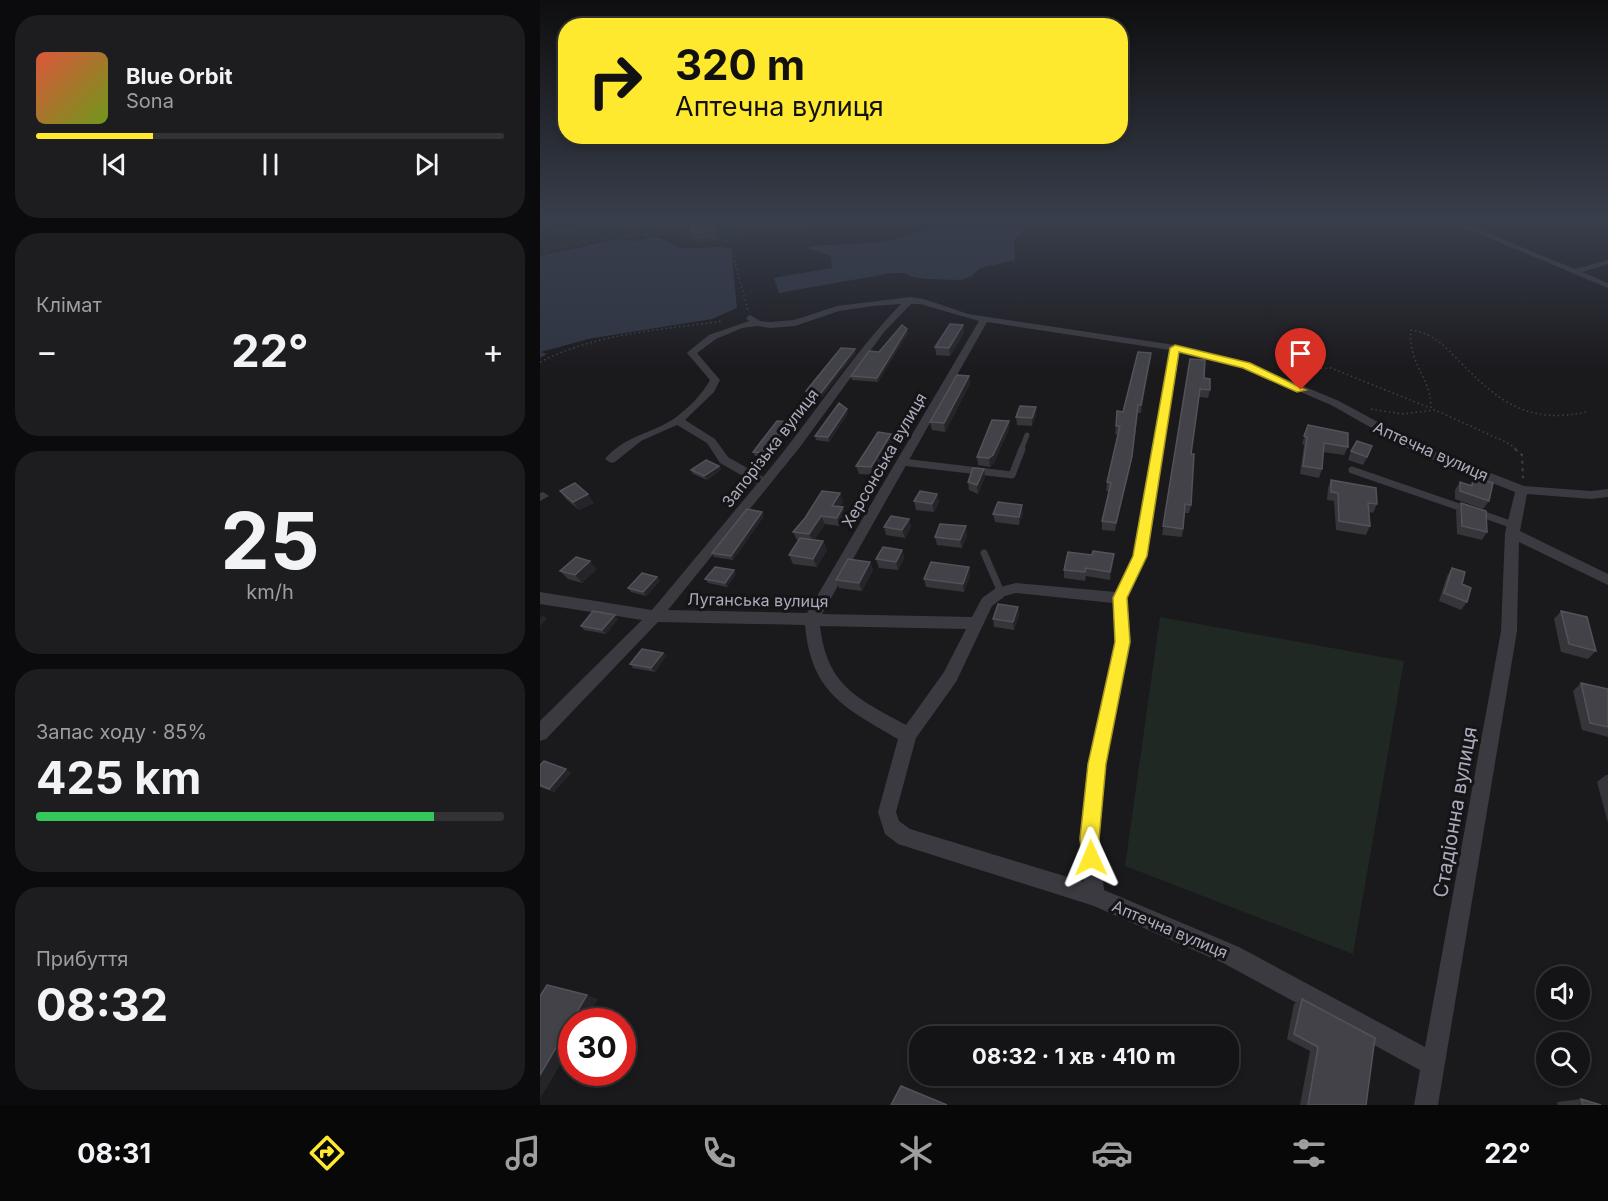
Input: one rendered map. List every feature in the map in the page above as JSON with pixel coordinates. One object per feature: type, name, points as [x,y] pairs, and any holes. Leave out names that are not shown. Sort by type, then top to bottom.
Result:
[{"type":"street","points":[[1568,270],[1608,286]]},
{"type":"street","points":[[1574,272],[1582,270]]},
{"type":"street","points":[[611,459],[638,439],[678,421],[710,390],[716,380],[711,372],[694,359],[692,353],[699,344],[754,320],[795,323],[837,309],[910,300],[931,303],[959,314],[1175,348]]},
{"type":"street","name":"Запорізька вулиця","points":[[540,733],[655,616],[765,484],[881,330],[910,300]]},
{"type":"street","name":"Херсонська вулиця","points":[[812,618],[985,318]]},
{"type":"street","name":"Аптечна вулиця","points":[[1434,1065],[1231,955],[1095,896],[1089,839],[1097,764],[1122,642],[1120,598],[1140,556],[1175,348],[1247,366],[1335,403],[1420,450],[1520,495],[1608,494]]},
{"type":"street","points":[[678,421],[711,441],[724,460],[750,473],[765,484]]},
{"type":"street","name":"Стадіонна вулиця","points":[[1426,1105],[1509,630],[1513,529],[1520,495]]},
{"type":"street","points":[[1513,529],[1608,580]]},
{"type":"street","points":[[1095,896],[905,837],[892,827],[887,812],[908,735],[950,677],[987,602],[1001,592],[1016,588],[1120,598]]},
{"type":"street","name":"Луганська вулиця","points":[[540,598],[655,616],[976,623]]},
{"type":"street","points":[[812,618],[813,642],[819,667],[840,695],[908,735]]},
{"type":"lane","points":[[902,462],[1012,475],[1027,435]]},
{"type":"lane","points":[[1352,470],[1513,529]]},
{"type":"lane","points":[[984,553],[1001,592]]},
{"type":"path","points":[[540,362],[567,348],[601,339],[754,320],[738,270]]},
{"type":"path","points":[[1431,408],[1431,393],[1409,347],[1408,337],[1411,330],[1430,333],[1450,347],[1477,380],[1499,398],[1521,410],[1539,416],[1564,418],[1586,412]]},
{"type":"path","points":[[1301,390],[1310,384],[1311,373],[1315,369],[1331,368],[1436,410],[1510,444],[1522,455],[1520,495]]},
{"type":"path","points":[[1368,409],[1402,414],[1436,410]]},
{"type":"shaded area","points":[[1160,617],[1404,661],[1353,954],[1125,866]]},
{"type":"water","points":[[540,270],[733,270],[737,308],[712,319],[588,339],[541,352],[547,354],[540,358]]},
{"type":"water","points":[[823,270],[978,270],[972,276],[961,280],[927,279],[912,277],[905,273],[892,273],[779,293],[774,278]]},
{"type":"building","points":[[950,324],[963,325],[949,348],[935,347]]},
{"type":"building","points":[[902,325],[907,329],[877,378],[851,376],[869,351],[879,352]]},
{"type":"building","points":[[841,348],[855,349],[821,393],[806,391]]},
{"type":"building","points":[[1138,352],[1151,353],[1141,405],[1138,405],[1132,456],[1116,523],[1102,521],[1111,483],[1107,482],[1120,426],[1116,426],[1117,411],[1123,412]]},
{"type":"building","points":[[1190,359],[1205,360],[1204,378],[1210,379],[1210,390],[1200,389],[1191,454],[1194,454],[1191,505],[1185,504],[1183,529],[1163,526]]},
{"type":"building","points":[[957,375],[969,376],[944,423],[930,422]]},
{"type":"building","points":[[839,403],[847,409],[828,437],[815,436]]},
{"type":"building","points":[[1020,406],[1036,407],[1032,418],[1016,417]]},
{"type":"building","points":[[992,420],[1009,421],[993,455],[989,458],[977,457]]},
{"type":"building","points":[[777,421],[790,422],[767,453],[753,452]]},
{"type":"building","points":[[1308,425],[1348,433],[1348,447],[1324,443],[1322,469],[1303,466],[1307,437],[1304,436]]},
{"type":"building","points":[[878,432],[891,434],[871,467],[856,466]]},
{"type":"building","points":[[1357,441],[1372,446],[1367,457],[1351,451]]},
{"type":"building","points":[[706,460],[719,466],[704,476],[691,470]]},
{"type":"building","points":[[973,468],[984,469],[977,485],[968,482]]},
{"type":"building","points":[[1474,477],[1493,483],[1489,501],[1460,491],[1460,482],[1472,486]]},
{"type":"building","points":[[1331,480],[1376,488],[1377,504],[1368,503],[1370,526],[1339,521],[1338,493],[1331,492]]},
{"type":"building","points":[[575,483],[588,494],[573,502],[560,491]]},
{"type":"building","points":[[822,491],[840,493],[832,506],[843,507],[837,518],[821,516],[809,534],[793,532],[805,518]]},
{"type":"building","points":[[920,491],[937,494],[932,504],[914,501]]},
{"type":"building","points":[[998,502],[1022,505],[1019,517],[993,514]]},
{"type":"building","points":[[1461,503],[1486,511],[1487,532],[1462,526]]},
{"type":"building","points":[[747,509],[762,512],[731,556],[712,553]]},
{"type":"building","points":[[891,516],[909,519],[902,530],[884,527]]},
{"type":"building","points":[[940,524],[966,526],[960,540],[935,537]]},
{"type":"building","points":[[800,538],[823,541],[813,559],[789,555]]},
{"type":"building","points":[[883,547],[902,550],[896,562],[876,559]]},
{"type":"building","points":[[1093,551],[1114,554],[1110,572],[1086,568],[1085,572],[1064,570],[1068,552],[1092,555]]},
{"type":"building","points":[[576,557],[590,561],[575,575],[560,571]]},
{"type":"building","points":[[848,559],[870,562],[859,583],[836,580]]},
{"type":"building","points":[[931,562],[969,567],[963,584],[924,579]]},
{"type":"building","points":[[715,567],[734,570],[725,583],[705,579]]},
{"type":"building","points":[[1452,568],[1465,572],[1462,584],[1471,588],[1467,602],[1444,593]]},
{"type":"building","points":[[642,573],[657,577],[643,592],[628,588]]},
{"type":"building","points":[[998,604],[1018,607],[1013,622],[993,619]]},
{"type":"building","points":[[593,611],[615,615],[602,630],[581,626]]},
{"type":"building","points":[[1561,611],[1587,617],[1596,651],[1569,644]]},
{"type":"building","points":[[642,649],[663,653],[651,668],[630,664]]},
{"type":"building","points":[[1581,683],[1608,689],[1608,727],[1590,723]]},
{"type":"building","points":[[544,761],[566,769],[549,789],[540,785],[540,765]]},
{"type":"building","points":[[547,985],[587,995],[579,1008],[558,1008],[558,1044],[540,1075],[540,996]]},
{"type":"building","points":[[1302,999],[1375,1038],[1366,1105],[1308,1105],[1318,1047],[1294,1034]]},
{"type":"building","points":[[901,1086],[947,1105],[891,1105]]},
{"type":"building","points":[[1581,1099],[1601,1105],[1583,1105]]},
{"type":"route","points":[[1091,858],[1089,839],[1097,764],[1122,642],[1120,598],[1140,556],[1175,348],[1247,366],[1301,390]]}]
